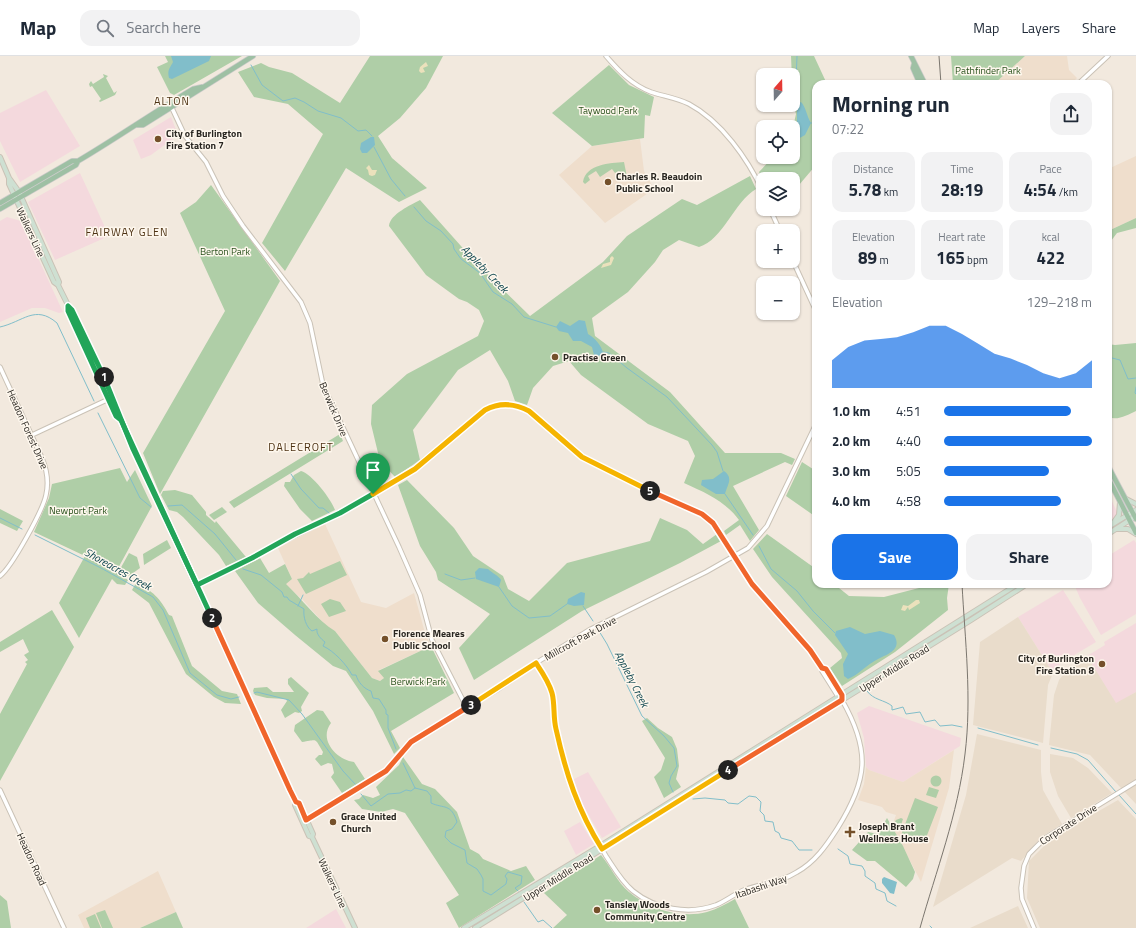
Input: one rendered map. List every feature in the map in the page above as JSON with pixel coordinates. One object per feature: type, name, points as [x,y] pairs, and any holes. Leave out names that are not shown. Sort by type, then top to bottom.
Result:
[{"type":"main road","points":[[137,125],[143,125],[172,108],[253,56]]},
{"type":"main road","points":[[911,56],[923,80]]},
{"type":"main road","points":[[914,64],[913,68],[918,80]]},
{"type":"main road","points":[[0,209],[72,161],[78,161],[137,125],[140,120],[193,89],[202,88]]},
{"type":"main road","name":"Walkers Line","points":[[0,157],[54,282],[58,285],[68,306],[68,311],[121,420],[296,802],[295,805],[309,836],[312,837]]},
{"type":"main road","points":[[0,203],[18,196]]},
{"type":"main road","points":[[1112,474],[1135,515]]},
{"type":"main road","points":[[1112,485],[1136,533]]},
{"type":"main road","points":[[1125,498],[1136,504]]},
{"type":"main road","points":[[1112,523],[1119,514],[1120,500]]},
{"type":"main road","points":[[1112,525],[1128,515],[1135,515]]},
{"type":"main road","points":[[1112,532],[1135,515]]},
{"type":"main road","points":[[1115,530],[1128,528],[1136,533]]},
{"type":"main road","name":"Upper Middle Road","points":[[464,928],[526,894],[841,697],[1012,588]]},
{"type":"main road","name":"Upper Middle Road","points":[[841,697],[1020,588]]},
{"type":"main road","name":"Walkers Line","points":[[296,802],[299,803],[313,834],[312,837],[355,928]]},
{"type":"main road","name":"Upper Middle Road","points":[[475,928],[516,900]]},
{"type":"street","points":[[606,56],[620,72],[634,83],[650,91],[688,104],[697,109],[724,132],[742,156],[756,180]]},
{"type":"street","points":[[1082,80],[1108,56]]},
{"type":"street","name":"Berwick Drive","points":[[170,103],[186,136],[206,162],[220,190],[243,226],[301,302],[310,323],[323,386],[418,592],[432,640],[467,708]]},
{"type":"street","points":[[796,268],[812,302]]},
{"type":"street","name":"Headon Forest Drive","points":[[0,367],[32,434],[47,472],[46,496],[17,554],[10,566],[0,576]]},
{"type":"street","points":[[32,434],[110,398]]},
{"type":"street","name":"Itabashi Way","points":[[197,585],[252,558],[295,534],[340,513],[373,494],[415,469],[485,410],[496,405],[511,404],[529,411],[574,451],[589,461],[707,517],[720,531],[755,588],[810,650],[822,668],[822,671],[829,678],[841,697],[854,720],[862,761],[860,784],[852,804],[825,847],[814,860],[797,873],[777,882],[745,890],[709,907],[689,910],[676,909],[647,901],[632,890],[616,872],[583,816],[573,794],[556,729],[552,692],[536,663]]},
{"type":"street","name":"Millcroft Park Drive","points":[[306,821],[386,771],[411,742],[589,630],[750,547],[765,529],[812,432]]},
{"type":"street","name":"Corporate Drive","points":[[1034,928],[1022,899],[1021,888],[1024,866],[1029,854],[1045,838],[1136,782]]},
{"type":"street","name":"Headon Road","points":[[0,790],[64,928]]},
{"type":"shaded area","points":[[1025,56],[1067,56],[1069,70],[1077,78],[1075,80],[998,80]]},
{"type":"shaded area","points":[[46,90],[80,146],[20,182],[0,141],[0,113]]},
{"type":"shaded area","points":[[171,117],[178,135],[151,155],[141,159],[133,140]]},
{"type":"shaded area","name":"Charles R. Beaudoin Public School","points":[[640,139],[644,171],[654,189],[605,223],[559,175],[592,146]]},
{"type":"shaded area","points":[[1136,156],[1136,218],[1112,229],[1112,167]]},
{"type":"shaded area","points":[[80,173],[109,236],[55,260],[28,202]]},
{"type":"shaded area","points":[[7,217],[21,221],[63,312],[59,313],[45,308],[32,308],[0,322],[0,221]]},
{"type":"shaded area","points":[[1112,501],[1117,512],[1115,517],[1112,519]]},
{"type":"shaded area","points":[[325,524],[361,602],[386,608],[414,593],[425,633],[431,646],[379,670],[384,678],[380,681],[372,678],[335,631],[327,627],[303,600],[285,584],[292,579],[278,548]]},
{"type":"shaded area","points":[[1134,540],[1136,543],[1136,614],[1101,635],[1076,588],[1112,588],[1112,554]]},
{"type":"shaded area","points":[[1063,590],[1096,642],[1061,663],[1053,673],[1018,617]]},
{"type":"shaded area","points":[[1018,617],[1053,673],[1048,685],[1043,743],[973,725],[980,642]]},
{"type":"shaded area","points":[[1136,623],[1136,692],[1116,704],[1087,656],[1105,645],[1104,642]]},
{"type":"shaded area","points":[[1087,656],[1116,703],[1136,692],[1136,804],[1090,755],[1049,745],[1054,695],[1059,680],[1066,671]]},
{"type":"shaded area","points":[[869,706],[961,738],[960,746],[903,782],[869,770],[866,767],[864,738],[857,713]]},
{"type":"shaded area","points":[[977,734],[1041,750],[1043,790],[1062,824],[1041,837],[1021,861],[1012,858],[933,907],[966,795]]},
{"type":"shaded area","points":[[954,750],[949,788],[921,882],[892,826],[896,815],[886,812],[882,807],[858,800],[864,784],[866,767],[869,770],[903,782]]},
{"type":"shaded area","points":[[1050,754],[1073,758],[1088,768],[1112,793],[1071,818],[1058,796],[1050,772]]},
{"type":"shaded area","points":[[588,772],[621,827],[602,838],[581,802],[574,779]]},
{"type":"shaded area","points":[[1118,800],[1136,819],[1136,928],[1040,928],[1027,898],[1029,861],[1043,847],[1071,827]]},
{"type":"shaded area","points":[[580,822],[594,844],[576,855],[564,831]]},
{"type":"shaded area","points":[[158,871],[176,912],[140,928],[84,928],[78,915]]},
{"type":"shaded area","points":[[1018,906],[1028,928],[970,928]]},
{"type":"shaded area","points":[[336,909],[346,928],[306,928]]},
{"type":"green space","points":[[165,56],[242,56],[174,95],[170,93],[157,67],[168,62]]},
{"type":"green space","points":[[370,56],[443,56],[426,88],[400,118],[378,136],[392,158],[427,188],[399,202],[346,168],[285,271],[262,243],[323,134],[288,104],[254,97],[238,72],[261,63],[269,67],[292,73],[340,103]]},
{"type":"green space","points":[[791,56],[814,56],[825,80],[812,80],[812,170],[800,184],[800,172],[759,172],[766,164],[800,164],[800,120],[795,120],[795,112],[800,112],[800,68],[792,68]]},
{"type":"green space","name":"Pathfinder Park","points":[[951,56],[1025,56],[998,80],[953,80]]},
{"type":"green space","name":"Taywood Park","points":[[609,65],[629,85],[654,97],[650,116],[645,115],[644,138],[592,146],[552,113]]},
{"type":"green space","points":[[103,74],[108,76],[106,78],[114,93],[117,91],[115,95],[100,102],[99,101],[101,99],[89,84],[91,81],[93,84],[104,77]]},
{"type":"green space","points":[[624,162],[627,177],[624,178],[619,171],[615,173],[612,169],[600,177],[596,171],[588,176],[590,180],[585,184],[583,182],[585,176],[594,168],[606,164]]},
{"type":"green space","points":[[750,176],[756,189],[741,203],[715,237],[699,247],[679,240],[663,250],[655,262],[628,292],[592,318],[595,336],[670,392],[725,453],[781,453],[795,459],[792,465],[785,462],[733,486],[759,530],[750,541],[740,525],[726,535],[724,531],[739,520],[734,513],[707,494],[684,483],[695,456],[688,441],[648,424],[581,375],[569,361],[553,366],[533,388],[527,405],[515,401],[508,381],[490,350],[458,370],[413,430],[420,460],[395,477],[381,462],[371,424],[372,405],[407,374],[478,336],[484,321],[479,310],[467,302],[459,299],[426,275],[389,226],[390,222],[397,214],[406,207],[420,200],[477,264],[530,316],[603,262],[627,236],[682,199],[697,205]]},
{"type":"green space","name":"Berton Park","points":[[211,185],[280,281],[160,494],[143,453],[225,311],[180,213],[196,202]]},
{"type":"green space","points":[[1136,218],[1136,228],[1117,233],[1112,240],[1112,229]]},
{"type":"green space","points":[[1136,343],[1136,411],[1119,418],[1112,418],[1112,345]]},
{"type":"green space","points":[[340,434],[343,441],[234,508],[229,502]]},
{"type":"green space","points":[[802,462],[812,468],[812,514],[786,496]]},
{"type":"green space","name":"Newport Park","points":[[120,468],[127,482],[135,470],[152,506],[116,572],[128,580],[125,585],[117,584],[112,579],[79,638],[59,603],[85,556],[34,532],[49,498],[52,484]]},
{"type":"green space","points":[[301,471],[310,477],[321,488],[335,510],[312,521],[300,509],[284,486],[285,482],[290,482],[294,475]]},
{"type":"green space","points":[[407,480],[454,528],[473,556],[503,576],[508,589],[529,601],[567,563],[650,541],[660,518],[687,530],[703,544],[717,534],[721,541],[680,563],[582,611],[474,680],[459,648],[490,614],[438,580],[436,572],[420,546],[398,485]]},
{"type":"green space","points":[[175,490],[192,495],[206,512],[206,515],[215,523],[216,521],[246,557],[226,566],[219,555],[183,517],[177,512],[169,510],[161,495],[163,491]]},
{"type":"green space","points":[[222,507],[227,512],[214,520],[209,515]]},
{"type":"green space","points":[[0,509],[23,521],[17,531],[0,523]]},
{"type":"green space","points":[[767,534],[812,566],[812,588],[839,588],[849,596],[884,597],[919,588],[948,588],[947,598],[948,610],[895,652],[842,686],[830,668],[842,658],[841,653],[772,577],[753,549]]},
{"type":"green space","points":[[167,540],[171,548],[144,565],[143,554]]},
{"type":"green space","points":[[129,553],[137,557],[140,568],[129,576],[119,571]]},
{"type":"green space","name":"Berwick Park","points":[[260,558],[269,573],[285,564],[292,579],[286,584],[316,615],[335,631],[372,678],[380,681],[384,678],[378,671],[431,646],[454,693],[391,731],[400,748],[394,754],[373,711],[346,671],[333,666],[258,603],[235,571]]},
{"type":"green space","points":[[340,561],[347,575],[306,594],[297,579],[303,578],[309,572],[310,574]]},
{"type":"green space","points":[[136,583],[156,596],[169,615],[172,616],[192,666],[222,691],[237,694],[241,704],[225,703],[214,697],[186,674],[149,603],[132,590]]},
{"type":"green space","points":[[330,599],[340,602],[346,611],[329,617],[321,604]]},
{"type":"green space","points":[[52,610],[74,647],[0,781],[0,714],[27,664],[25,662],[28,660],[24,655],[29,652],[23,639],[0,652],[0,642]]},
{"type":"green space","points":[[291,677],[309,693],[301,707],[302,711],[299,713],[295,712],[285,718],[281,710],[287,701],[286,699],[267,698],[255,695],[253,691],[254,688],[267,687],[273,692],[294,692],[288,684],[288,679]]},
{"type":"green space","points":[[317,710],[323,711],[331,723],[327,736],[331,748],[341,757],[354,762],[365,779],[342,793],[331,777],[334,773],[332,764],[328,763],[321,766],[315,759],[319,755],[322,755],[323,752],[317,742],[313,740],[302,742],[294,731],[295,725]]},
{"type":"green space","points":[[647,718],[658,728],[672,737],[677,749],[679,766],[676,779],[681,787],[664,798],[654,777],[661,770],[665,758],[642,721]]},
{"type":"green space","points":[[403,757],[422,784],[435,789],[457,812],[470,849],[479,854],[483,859],[511,871],[526,866],[535,880],[459,928],[446,903],[459,895],[405,813],[393,809],[381,812],[362,809],[354,800],[359,799],[363,795],[373,798],[380,795],[376,787],[399,765]]},
{"type":"green space","points":[[934,776],[938,776],[940,777],[940,785],[934,786],[931,783],[931,779]]},
{"type":"green space","points":[[929,787],[939,790],[936,798],[926,795]]},
{"type":"green space","points":[[915,798],[938,807],[924,843],[901,835]]},
{"type":"green space","points":[[887,818],[903,846],[915,872],[913,879],[906,887],[875,861],[867,861],[852,850],[868,832],[878,834]]},
{"type":"green space","points":[[901,818],[903,819],[899,831],[897,829],[898,826],[894,823],[896,820]]},
{"type":"green space","points":[[601,855],[629,892],[656,908],[676,913],[697,914],[725,905],[735,899],[749,928],[553,928],[567,915],[544,893]]},
{"type":"green space","points":[[0,895],[7,901],[11,928],[0,928]]},
{"type":"green space","points":[[105,910],[113,928],[102,928],[96,913]]},
{"type":"green space","points":[[176,912],[183,928],[140,928]]},
{"type":"green space","points":[[95,914],[101,928],[90,928],[86,918]]},
{"type":"sand","points":[[426,62],[428,66],[423,68],[425,72],[421,73],[419,71],[420,67]]},
{"type":"sand","points":[[369,165],[372,170],[377,170],[375,175],[369,175],[366,168]]},
{"type":"sand","points":[[612,256],[614,258],[611,265],[601,268],[603,264],[610,262],[610,258]]},
{"type":"sand","points":[[916,600],[919,600],[920,603],[909,610],[908,607],[905,611],[901,610],[903,605],[908,606]]},
{"type":"water","points":[[171,56],[211,56],[209,61],[172,79],[169,78],[168,73],[173,62]]},
{"type":"water","points":[[800,102],[804,107],[811,123],[805,135],[800,138],[800,120],[797,120],[797,112],[800,112]]},
{"type":"water","points":[[371,137],[374,137],[375,145],[367,153],[362,153],[360,149],[361,143]]},
{"type":"water","points":[[579,320],[585,321],[588,334],[595,339],[601,348],[603,353],[598,357],[594,355],[592,347],[581,341],[573,341],[568,333],[559,331],[556,327],[560,321],[570,326]]},
{"type":"water","points":[[724,471],[729,476],[725,494],[716,494],[701,485],[702,480],[713,479]]},
{"type":"water","points":[[479,568],[488,569],[499,577],[501,580],[499,587],[476,579],[475,572]]},
{"type":"water","points":[[581,592],[585,593],[584,605],[574,606],[567,604],[568,599]]},
{"type":"water","points":[[850,627],[865,634],[880,631],[894,635],[896,645],[891,652],[848,679],[844,676],[843,664],[848,654],[835,635],[836,631]]},
{"type":"water","points":[[884,877],[897,882],[894,894],[890,893],[882,883],[882,879]]},
{"type":"waterway","points":[[797,56],[797,68]]},
{"type":"waterway","name":"Appleby Creek","points":[[251,65],[262,85],[283,101],[295,98],[318,111],[341,118],[358,131],[366,130],[372,136]]},
{"type":"waterway","name":"Appleby Creek","points":[[374,147],[391,179],[405,196]]},
{"type":"waterway","name":"Appleby Creek","points":[[414,207],[426,221],[441,231],[453,244],[454,249],[461,259],[480,273],[493,292],[512,304],[524,317],[556,327]]},
{"type":"waterway","name":"Shoreacres Creek","points":[[0,327],[35,315],[42,315],[57,323],[94,401]]},
{"type":"waterway","name":"Appleby Creek","points":[[603,352],[609,353],[667,397],[712,445],[717,452],[723,471]]},
{"type":"waterway","points":[[1112,358],[1120,360],[1128,379],[1136,378]]},
{"type":"waterway","points":[[1136,387],[1136,394]]},
{"type":"waterway","name":"Shoreacres Creek","points":[[98,413],[140,498],[151,507]]},
{"type":"waterway","name":"Shoreacres Creek","points":[[291,474],[301,489],[319,508],[323,508],[329,513]]},
{"type":"waterway","name":"Appleby Creek","points":[[725,494],[753,535]]},
{"type":"waterway","name":"Shoreacres Creek","points":[[168,506],[182,505],[215,534],[236,560]]},
{"type":"waterway","name":"Shoreacres Creek","points":[[0,518],[22,529]]},
{"type":"waterway","name":"Shoreacres Creek","points":[[35,535],[101,568],[153,597],[163,610],[190,673],[217,695],[231,699],[239,697]]},
{"type":"waterway","name":"Appleby Creek","points":[[759,546],[771,569],[797,591],[813,611],[835,633]]},
{"type":"waterway","name":"Shoreacres Creek","points":[[243,569],[261,575],[282,592],[284,597],[287,597],[289,600],[304,609],[307,624],[312,631],[317,629],[318,635],[325,642],[323,646],[340,659],[352,675],[356,675],[362,685],[371,691],[373,698],[379,699],[386,710],[386,714],[388,715],[388,728],[396,749]]},
{"type":"waterway","name":"Appleby Creek","points":[[445,574],[461,580],[475,578]]},
{"type":"waterway","name":"Appleby Creek","points":[[499,587],[512,606],[529,618],[550,616],[567,604]]},
{"type":"waterway","name":"Shoreacres Creek","points":[[298,606],[303,595]]},
{"type":"waterway","name":"Appleby Creek","points":[[583,606],[593,621]]},
{"type":"waterway","name":"Appleby Creek","points":[[599,631],[607,644],[642,716],[664,736],[674,748],[677,766],[669,783],[673,792]]},
{"type":"waterway","name":"Appleby Creek","points":[[867,691],[872,696],[892,706],[892,710],[903,707],[906,714],[920,712],[925,722],[935,720],[940,726],[952,725],[962,727]]},
{"type":"waterway","name":"Shoreacres Creek","points":[[254,693],[257,692],[289,700],[302,714],[343,771],[355,784]]},
{"type":"waterway","name":"Appleby Creek","points":[[978,728],[1038,745]]},
{"type":"waterway","name":"Appleby Creek","points":[[1051,748],[1077,754],[1088,760],[1116,792]]},
{"type":"waterway","name":"Shoreacres Creek","points":[[403,763],[415,788],[427,791],[431,796],[431,803],[450,809],[455,816],[457,822],[452,829],[446,831],[445,837],[451,843],[465,850],[467,863],[477,869],[483,879],[483,891],[491,895],[506,884],[507,879],[505,876],[508,872],[522,876],[521,884],[515,888],[518,891]]},
{"type":"waterway","name":"Shoreacres Creek","points":[[361,794],[371,806],[388,794],[400,793],[406,790],[411,791],[415,788]]},
{"type":"waterway","name":"Appleby Creek","points":[[1119,795],[1136,814]]},
{"type":"waterway","name":"Appleby Creek","points":[[693,799],[705,798],[725,800],[728,803],[738,804],[749,796],[756,797],[761,802],[760,811],[764,815],[765,821],[773,822],[775,831],[779,833],[781,838],[792,841],[799,850],[812,850]]},
{"type":"waterway","name":"Appleby Creek","points":[[838,849],[848,856],[850,864],[862,866],[865,871],[865,876],[875,883],[876,889],[885,893],[887,901],[896,906]]},
{"type":"waterway","name":"Shoreacres Creek","points":[[524,902],[538,922],[543,920],[552,928]]},
{"type":"railway","points":[[939,56],[941,80]]},
{"type":"railway","points":[[920,928],[952,820],[962,776],[965,754],[968,690],[962,588]]},
{"type":"place","name":"City of Burlington Fire Station 7","points":[[158,139]]},
{"type":"place","name":"Charles R. Beaudoin Public School","points":[[608,182]]},
{"type":"place","name":"Practise Green","points":[[555,357]]},
{"type":"place","name":"Florence Meares Public School","points":[[385,639]]},
{"type":"place","name":"City of Burlington Fire Station 8","points":[[1102,664]]},
{"type":"place","name":"Grace United Church","points":[[333,822]]},
{"type":"place","name":"Joseph Brant Wellness House","points":[[850,832]]},
{"type":"place","name":"Tansley Woods Community Centre","points":[[597,910]]},
{"type":"district","name":"ALTON","points":[[172,101]]},
{"type":"district","name":"FAIRWAY GLEN","points":[[127,232]]},
{"type":"district","name":"DALECROFT","points":[[301,447]]},
{"type":"route","points":[[373,494],[340,513],[295,534],[252,558],[197,585],[174,536],[133,449],[113,397],[72,310],[68,306],[68,311],[116,416],[121,420],[133,449],[257,719],[290,790],[296,802],[299,803],[306,820],[386,771],[411,742],[497,690],[518,674],[536,663],[552,692],[556,729],[573,794],[583,816],[602,849],[842,700],[842,695],[826,669],[822,668],[810,650],[758,592],[720,531],[707,517],[586,460],[529,411],[519,406],[503,404],[485,410],[415,469],[373,494]]}]
